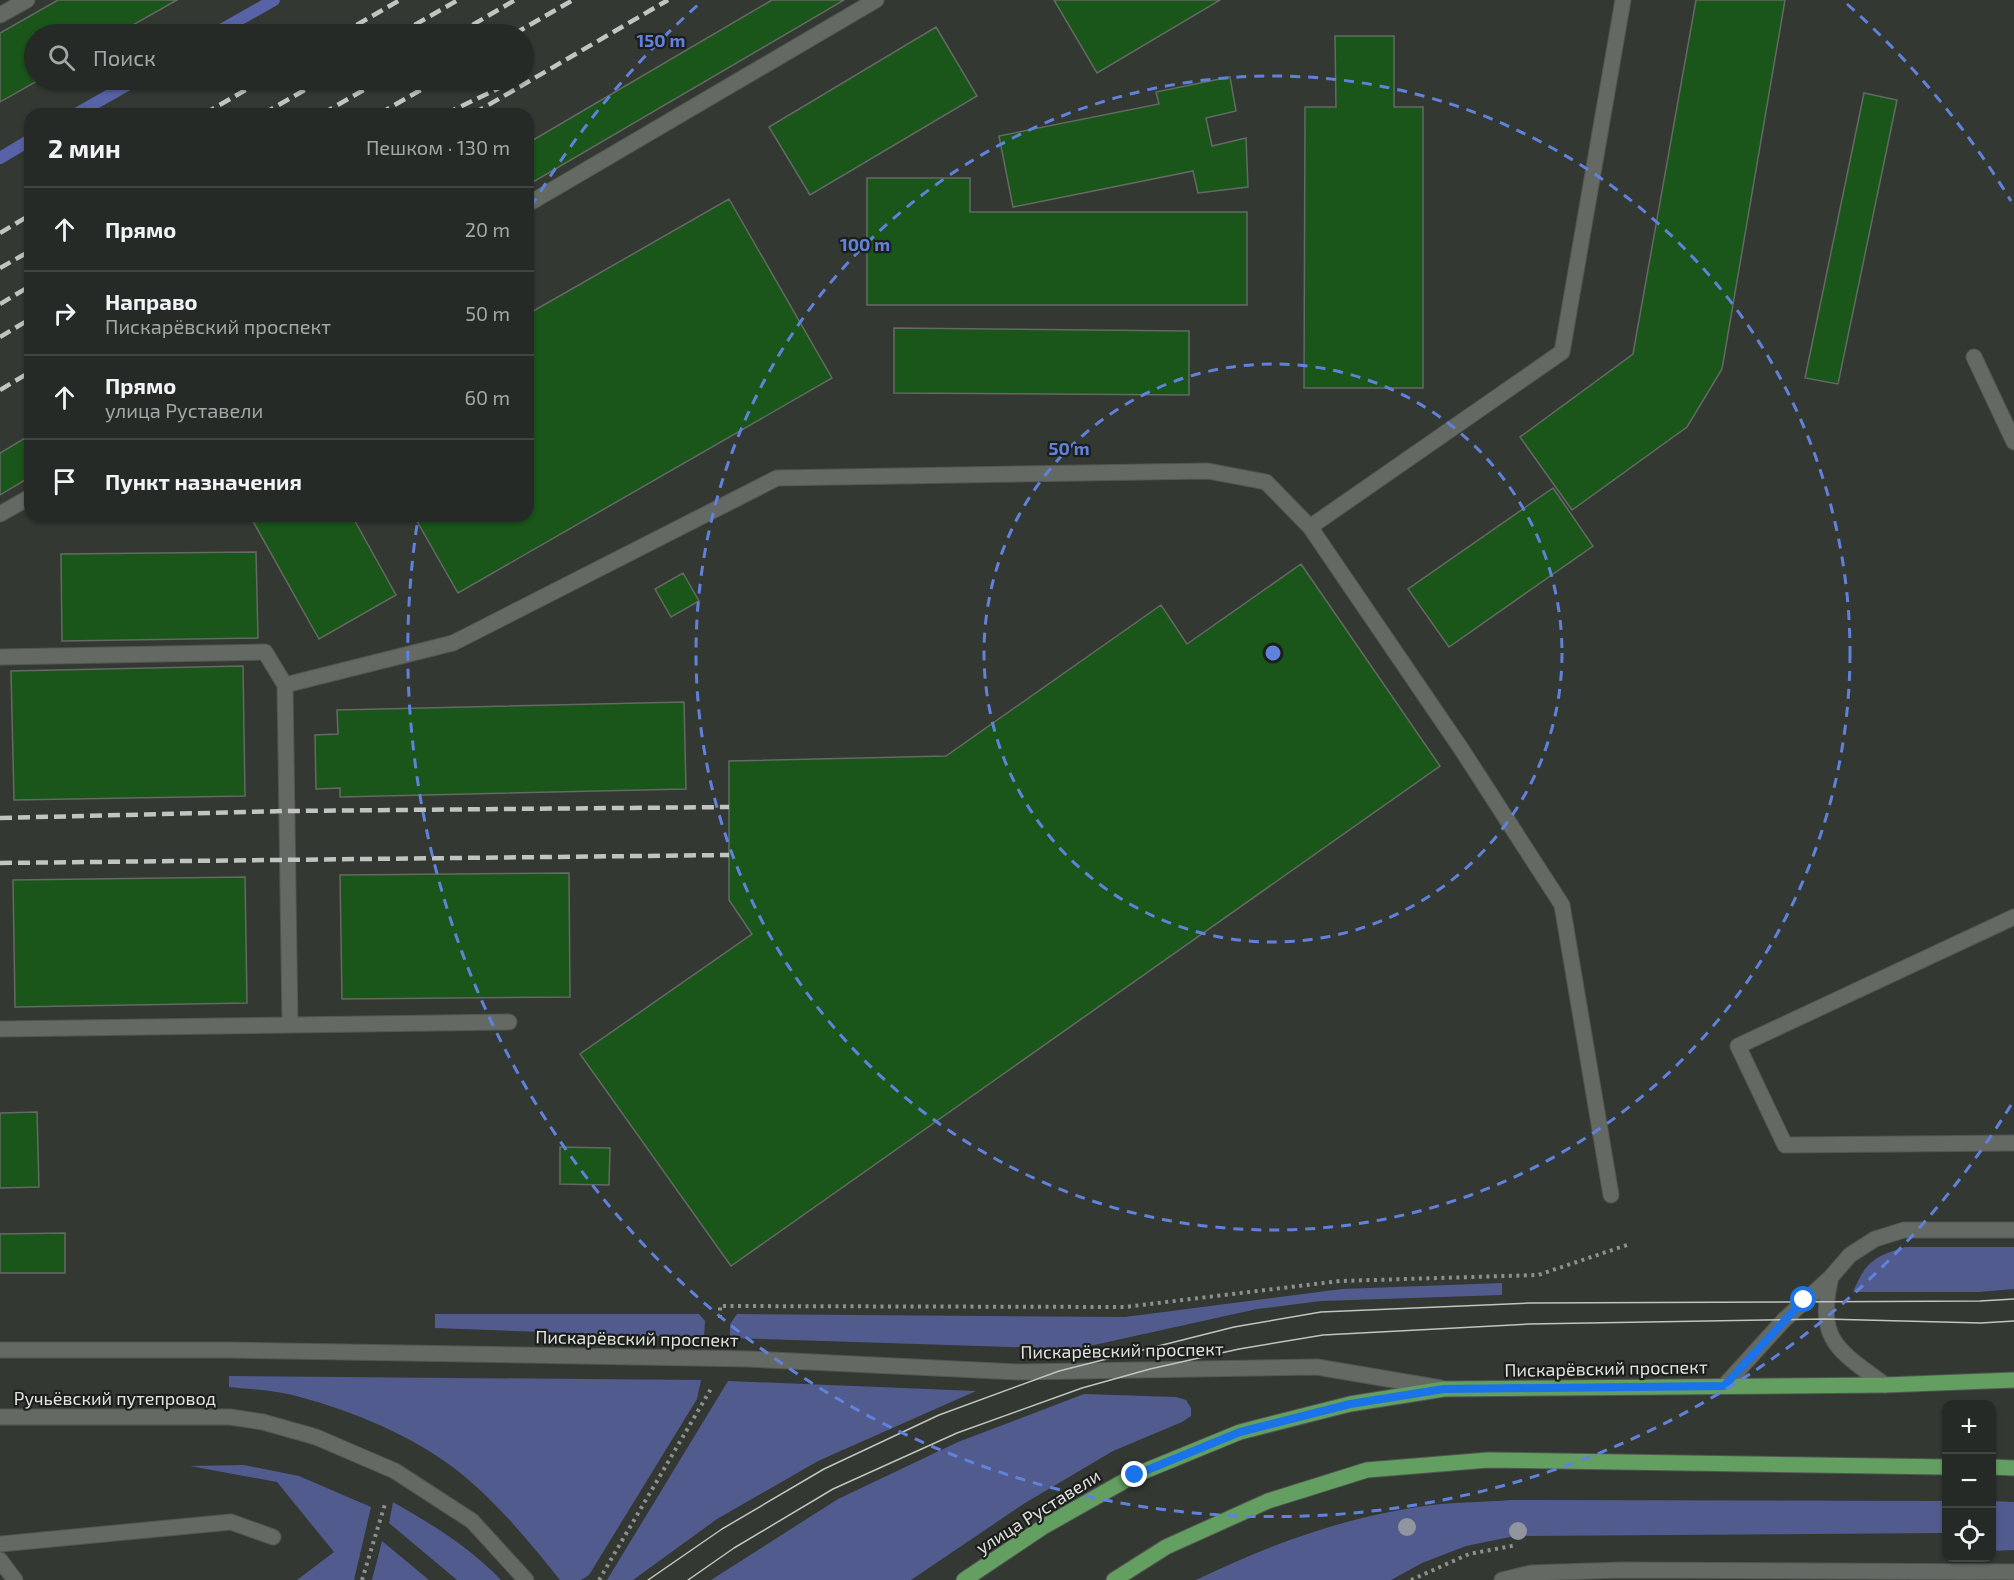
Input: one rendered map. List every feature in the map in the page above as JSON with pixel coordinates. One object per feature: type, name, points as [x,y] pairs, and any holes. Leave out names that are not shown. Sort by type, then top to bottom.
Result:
[{"type":"main road","points":[[0,15],[27,0]]},
{"type":"main road","points":[[534,200],[876,0]]},
{"type":"main road","points":[[1310,527],[1562,352],[1623,0]]},
{"type":"main road","points":[[1974,357],[2014,442]]},
{"type":"main road","points":[[285,685],[453,643],[777,478],[1208,471],[1266,482],[1310,527],[1462,750],[1562,905],[1611,1195]]},
{"type":"main road","points":[[0,514],[24,500]]},
{"type":"main road","points":[[0,657],[265,652],[285,685],[290,1025]]},
{"type":"main road","points":[[2014,917],[1738,1046],[1785,1145],[2014,1143]]},
{"type":"main road","points":[[0,1029],[509,1022]]},
{"type":"main road","points":[[1724,1386],[1784,1320],[1831,1277],[1850,1255],[1875,1239],[1904,1230],[2014,1230]]},
{"type":"main road","points":[[1831,1277],[1825,1301],[1825,1319],[1832,1338],[1845,1355],[1885,1385]]},
{"type":"main road","name":"Пискарёвский проспект","points":[[0,1350],[229,1350],[749,1359],[1018,1371],[1317,1367],[1444,1389],[1885,1385],[2014,1380]]},
{"type":"main road","name":"улица Руставели","points":[[964,1580],[1043,1527],[1135,1475],[1240,1432],[1350,1404],[1444,1389]]},
{"type":"main road","name":"Ручьёвский путепровод","points":[[0,1417],[230,1418],[263,1422],[316,1437],[395,1471],[472,1521],[526,1580]]},
{"type":"main road","points":[[1114,1580],[1166,1547],[1268,1501],[1367,1470],[1488,1460],[1942,1467]]},
{"type":"main road","points":[[1996,1467],[2014,1468]]},
{"type":"main road","points":[[0,1544],[231,1521],[273,1538]]},
{"type":"main road","points":[[0,1560],[15,1580]]},
{"type":"main road","points":[[1502,1580],[1530,1573],[1621,1570],[1667,1575],[1946,1576],[2014,1572]]},
{"type":"path","points":[[720,1318],[720,1306],[1125,1307],[1340,1281],[1538,1275],[1627,1245]]},
{"type":"path","points":[[599,1580],[716,1381]]},
{"type":"path","points":[[362,1580],[385,1504]]},
{"type":"shaded area","points":[[1905,1247],[2014,1247],[2014,1289],[1979,1292],[1853,1292],[1862,1273],[1872,1262],[1878,1257]]},
{"type":"shaded area","points":[[1502,1283],[1502,1295],[1321,1301],[1257,1309],[1076,1349],[730,1338],[730,1324],[737,1314],[1125,1317],[1342,1289]]},
{"type":"shaded area","points":[[435,1314],[699,1314],[705,1321],[704,1338],[435,1328]]},
{"type":"shaded area","points":[[229,1376],[701,1380],[697,1399],[589,1575],[581,1580],[560,1580],[522,1534],[481,1491],[466,1477],[432,1453],[393,1431],[351,1413],[309,1399],[229,1387]]},
{"type":"shaded area","points":[[728,1381],[976,1391],[818,1461],[717,1519],[633,1580],[607,1580]]},
{"type":"shaded area","points":[[1084,1394],[1176,1397],[1186,1400],[1191,1408],[1191,1416],[1113,1451],[1025,1503],[911,1580],[711,1580],[838,1499],[958,1442]]},
{"type":"shaded area","points":[[244,1465],[299,1476],[371,1507],[354,1580],[297,1580],[334,1552],[277,1482],[190,1466]]},
{"type":"shaded area","points":[[1511,1500],[1942,1501],[1942,1533],[1515,1536],[1466,1546],[1422,1563],[1391,1580],[1196,1580],[1253,1554],[1311,1533],[1371,1516],[1452,1503]]},
{"type":"shaded area","points":[[1996,1501],[2014,1502],[2014,1550],[1996,1551]]},
{"type":"shaded area","points":[[393,1502],[450,1537],[501,1580],[457,1580],[389,1523]]},
{"type":"shaded area","points":[[382,1541],[429,1580],[372,1580]]},
{"type":"building","points":[[58,0],[177,0],[135,24],[24,24],[24,88],[0,102],[0,33]]},
{"type":"building","points":[[772,0],[844,0],[534,181],[534,139]]},
{"type":"building","points":[[1054,0],[1220,0],[1097,73]]},
{"type":"building","points":[[1696,0],[1785,0],[1722,369],[1687,427],[1572,510],[1520,437],[1633,354]]},
{"type":"building","points":[[936,27],[977,96],[810,195],[769,127]]},
{"type":"building","points":[[1335,36],[1394,36],[1394,107],[1423,107],[1423,388],[1304,388],[1305,107],[1336,107]]},
{"type":"building","points":[[1230,77],[1236,111],[1206,118],[1212,146],[1246,138],[1248,187],[1198,193],[1193,171],[1013,207],[999,136],[1159,104],[1156,92]]},
{"type":"building","points":[[1864,93],[1897,100],[1838,384],[1805,378]]},
{"type":"building","points":[[867,178],[970,178],[970,212],[1247,212],[1247,305],[867,305]]},
{"type":"building","points":[[729,199],[832,378],[458,593],[417,522],[534,522],[534,311]]},
{"type":"building","points":[[894,328],[1189,331],[1189,395],[894,393]]},
{"type":"building","points":[[24,439],[24,481],[0,495],[0,453]]},
{"type":"building","points":[[1553,488],[1593,546],[1449,647],[1408,589]]},
{"type":"building","points":[[253,522],[355,522],[396,595],[319,639]]},
{"type":"building","points":[[256,552],[258,638],[62,641],[61,554]]},
{"type":"building","points":[[1301,564],[1440,766],[731,1266],[580,1054],[752,934],[729,900],[729,761],[946,756],[1161,605],[1187,644]]},
{"type":"building","points":[[683,573],[699,601],[671,617],[655,589]]},
{"type":"building","points":[[243,666],[245,796],[14,800],[11,671]]},
{"type":"building","points":[[684,702],[686,789],[340,797],[340,788],[316,789],[315,735],[338,734],[337,710]]},
{"type":"building","points":[[569,873],[570,997],[342,999],[340,875]]},
{"type":"building","points":[[245,877],[247,1003],[15,1007],[13,880]]},
{"type":"building","points":[[37,1112],[39,1187],[0,1188],[0,1113]]},
{"type":"building","points":[[560,1147],[610,1148],[609,1185],[560,1184]]},
{"type":"building","points":[[65,1233],[65,1273],[0,1273],[0,1234]]},
{"type":"waterway","points":[[232,24],[274,0]]},
{"type":"waterway","points":[[87,108],[118,90]]},
{"type":"waterway","points":[[0,158],[24,144]]},
{"type":"tram line","points":[[648,1580],[722,1529],[824,1469],[939,1415],[1059,1371],[1234,1327],[1321,1312],[1529,1303],[2014,1299]]},
{"type":"tram line","points":[[688,1580],[734,1548],[833,1489],[957,1433],[1082,1388],[1150,1369],[1239,1349],[1323,1335],[1529,1324],[1825,1319],[1981,1323],[2014,1321]]},
{"type":"railway","points":[[358,24],[400,0]]},
{"type":"railway","points":[[416,24],[458,0]]},
{"type":"railway","points":[[474,24],[515,0]]},
{"type":"railway","points":[[531,24],[573,0]]},
{"type":"railway","points":[[534,78],[668,0]]},
{"type":"railway","points":[[214,108],[246,90]]},
{"type":"railway","points":[[273,108],[305,90]]},
{"type":"railway","points":[[332,108],[364,90]]},
{"type":"railway","points":[[389,108],[421,90]]},
{"type":"railway","points":[[458,108],[495,90]]},
{"type":"railway","points":[[483,108],[514,90]]},
{"type":"railway","points":[[0,233],[24,219]]},
{"type":"railway","points":[[0,268],[24,254]]},
{"type":"railway","points":[[0,304],[24,290]]},
{"type":"railway","points":[[0,337],[24,323]]},
{"type":"railway","points":[[0,390],[24,376]]},
{"type":"railway","points":[[0,818],[287,811],[729,807]]},
{"type":"railway","points":[[0,863],[729,855]]},
{"type":"route","points":[[1135,1475],[1240,1432],[1350,1404],[1444,1389],[1724,1386],[1804,1300]]}]
